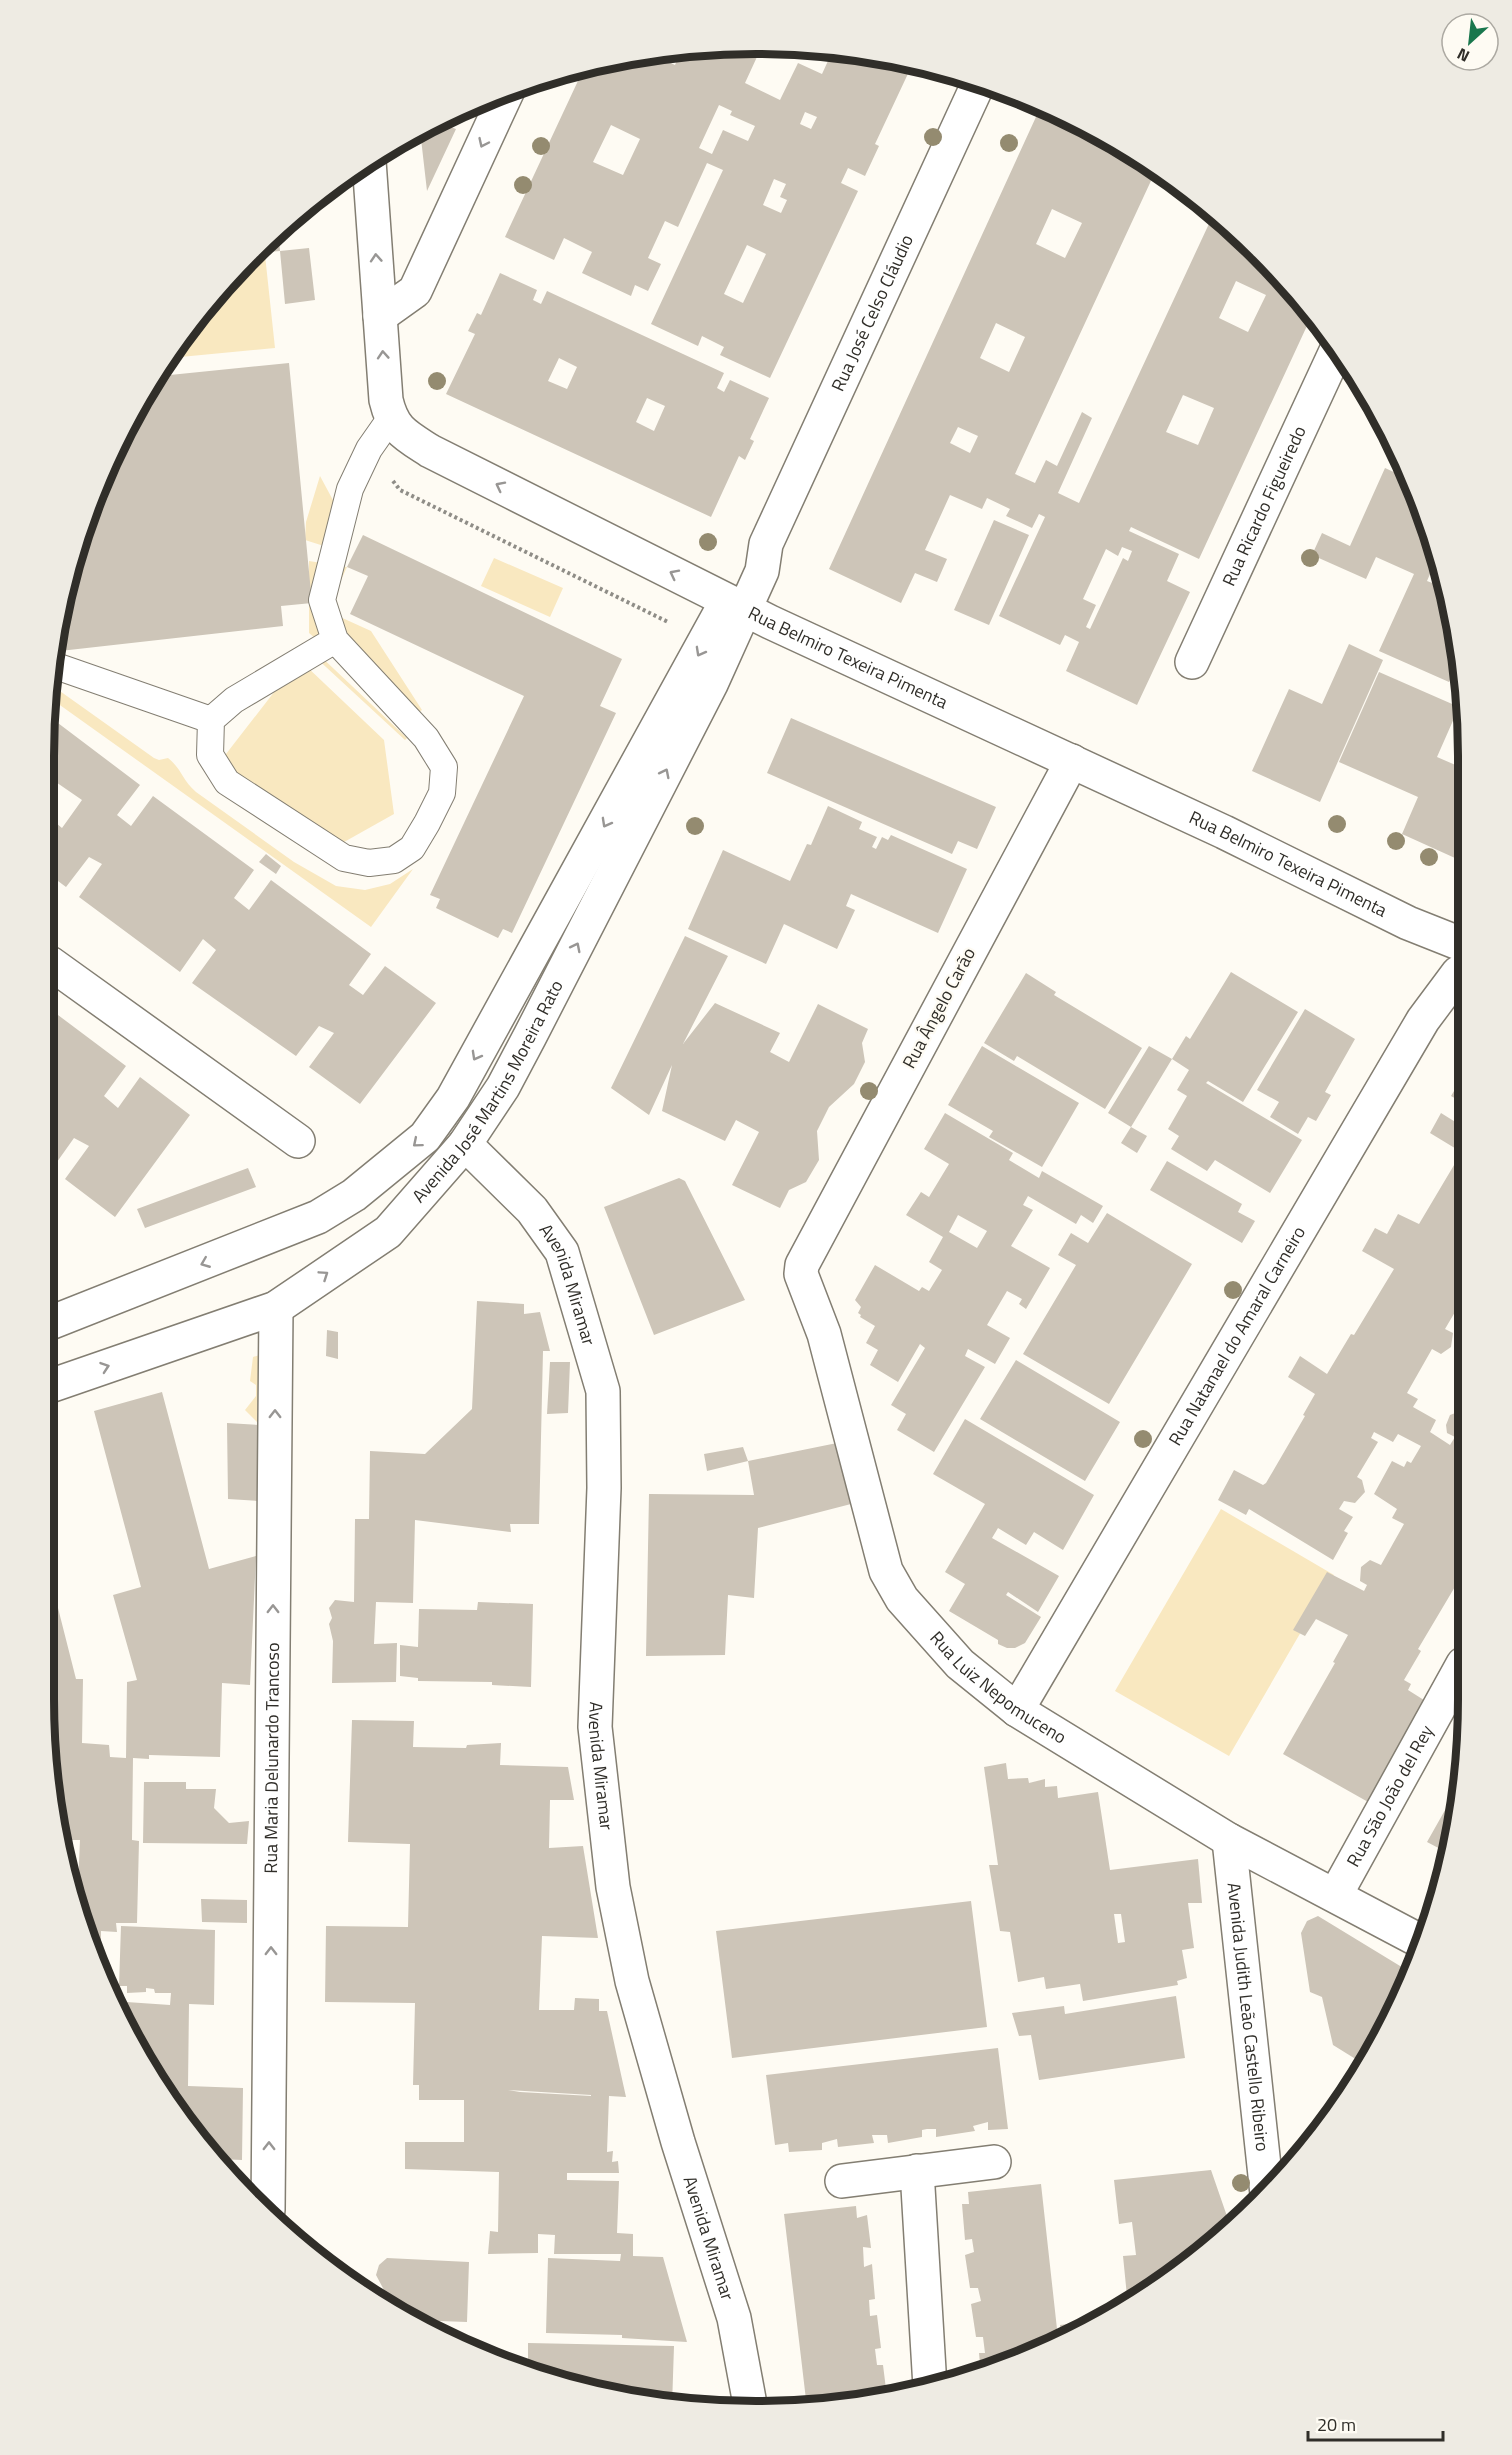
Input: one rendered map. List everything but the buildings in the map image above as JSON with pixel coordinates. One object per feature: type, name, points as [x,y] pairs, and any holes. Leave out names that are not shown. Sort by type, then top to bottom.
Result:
[{"type":"street","name":"Rua José Celso Cláudio","points":[[736,605],[745,568],[766,544],[976,89]]},
{"type":"street","points":[[380,316],[415,291],[503,101]]},
{"type":"street","points":[[370,170],[386,400],[390,419]]},
{"type":"street","name":"Rua Ricardo Figueiredo","points":[[1192,662],[1333,357]]},
{"type":"street","name":"Rua Belmiro Texeira Pimenta","points":[[390,419],[402,434],[430,451],[736,605],[1224,832],[1408,923],[1458,961]]},
{"type":"street","name":"Avenida José Martins Moreira Rato","points":[[54,1385],[276,1308],[388,1232],[465,1144],[503,1087],[711,684],[736,605]]},
{"type":"street","name":"Avenida José Martins Moreira Rato","points":[[54,1321],[318,1217],[354,1196],[425,1137],[453,1098],[736,605]]},
{"type":"street","name":"Rua Ângelo Carão","points":[[807,1255],[1072,761]]},
{"type":"street","points":[[54,966],[298,1141]]},
{"type":"street","name":"Rua Natanael do Amaral Carneiro","points":[[1017,1710],[1423,1020],[1458,974]]},
{"type":"street","name":"Avenida Miramar","points":[[465,1144],[532,1210],[562,1252],[603,1391],[604,1488],[595,1727],[613,1887],[632,1981],[678,2142],[734,2318],[749,2401]]},
{"type":"street","name":"Rua Luiz Nepomuceno","points":[[807,1255],[801,1274],[824,1334],[886,1571],[902,1599],[960,1664],[1017,1710],[1230,1840],[1336,1894],[1416,1939]]},
{"type":"street","name":"Rua Maria Delunardo Trancoso","points":[[267,2202],[276,1308]]},
{"type":"street","name":"Rua São João del Rey","points":[[1336,1894],[1458,1682]]},
{"type":"street","name":"Avenida Judith Leão Castello Ribeiro","points":[[1230,1840],[1266,2181]]},
{"type":"street","points":[[842,2181],[994,2162]]},
{"type":"street","points":[[917,2171],[930,2379]]},
{"type":"lane","points":[[335,640],[234,700],[211,720],[210,755],[227,782],[344,858],[369,863],[394,860],[411,848],[427,822],[441,793],[444,768],[426,738],[335,640],[322,600],[347,500],[369,449],[390,419]]},
{"type":"lane","points":[[60,667],[211,720]]},
{"type":"shaded area","points":[[265,255],[275,348],[178,357],[228,293]]},
{"type":"shaded area","points":[[320,476],[341,515],[327,547],[305,540],[306,522]]},
{"type":"shaded area","points":[[494,558],[563,588],[550,617],[481,586]]},
{"type":"shaded area","points":[[309,561],[347,567],[327,611],[371,631],[422,710],[409,719],[309,633]]},
{"type":"shaded area","points":[[316,652],[407,738],[405,740],[313,655]]},
{"type":"shaded area","points":[[295,665],[305,665],[384,740],[394,814],[337,846],[226,769],[226,754]]},
{"type":"shaded area","points":[[58,690],[154,758],[159,760],[168,758],[196,792],[294,862],[336,886],[365,890],[390,884],[413,869],[371,927],[57,703]]},
{"type":"shaded area","points":[[263,1354],[260,1425],[245,1410],[256,1396],[256,1385],[250,1381],[253,1357]]},
{"type":"shaded area","points":[[1221,1509],[1334,1575],[1229,1756],[1115,1691]]}]
